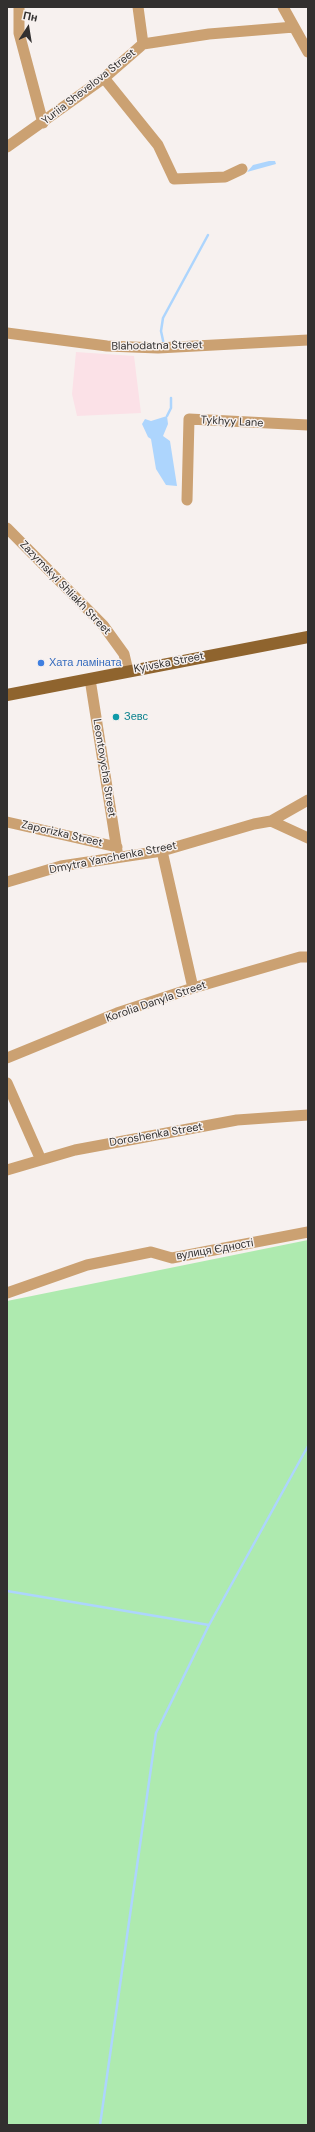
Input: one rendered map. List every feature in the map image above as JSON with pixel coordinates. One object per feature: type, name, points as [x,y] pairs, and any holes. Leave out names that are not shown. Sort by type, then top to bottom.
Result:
[{"type":"main road","name":"Kyivska Street","points":[[7,695],[308,636]]},
{"type":"street","points":[[19,7],[19,33],[43,123]]},
{"type":"street","points":[[138,7],[143,44]]},
{"type":"street","points":[[283,7],[308,52]]},
{"type":"street","name":"Yuriia Shevelova Street","points":[[7,146],[43,123],[104,78],[143,44],[209,34],[294,27]]},
{"type":"street","points":[[104,78],[158,145],[174,179],[225,177],[242,169]]},
{"type":"street","name":"Blahodatna Street","points":[[7,333],[107,346],[158,348],[308,340]]},
{"type":"street","name":"Tykhyy Lane","points":[[187,500],[189,420],[308,425]]},
{"type":"street","name":"Zazymskyi Shliakh Street","points":[[7,528],[103,625],[124,654],[128,671]]},
{"type":"street","name":"Leontovycha Street","points":[[90,678],[117,852]]},
{"type":"street","name":"Dmytra Yanchenka Street","points":[[7,882],[61,866],[117,852],[162,851],[254,824],[271,821],[308,800]]},
{"type":"street","points":[[271,821],[308,838]]},
{"type":"street","name":"Zaporizka Street","points":[[7,822],[117,852]]},
{"type":"street","points":[[162,851],[193,988]]},
{"type":"street","name":"Korolia Danyla Street","points":[[7,1058],[117,1013],[193,988],[300,957],[308,957]]},
{"type":"street","points":[[7,1083],[41,1160]]},
{"type":"street","name":"Doroshenka Street","points":[[7,1170],[76,1150],[237,1120],[308,1115]]},
{"type":"street","name":"вулиця Єдності","points":[[7,1292],[87,1265],[150,1252],[172,1258],[308,1232]]},
{"type":"shaded area","points":[[76,352],[134,356],[141,413],[77,416],[72,394]]},
{"type":"green space","points":[[308,1240],[308,2125],[7,2125],[7,1301]]},
{"type":"water","points":[[275,161],[276,164],[247,172],[253,165]]},
{"type":"water","points":[[167,416],[168,424],[163,436],[170,441],[177,486],[166,485],[156,469],[151,439],[148,437],[142,424],[145,419],[151,421]]},
{"type":"waterway","points":[[164,345],[161,331],[163,318],[208,235]]},
{"type":"waterway","points":[[167,416],[171,408],[171,398]]},
{"type":"waterway","points":[[100,2125],[156,1733],[209,1625],[308,1446]]},
{"type":"waterway","points":[[7,1591],[209,1625]]},
{"type":"place","name":"Хата ламіната","points":[[41,663]]},
{"type":"place","name":"Зевс","points":[[116,717]]}]
